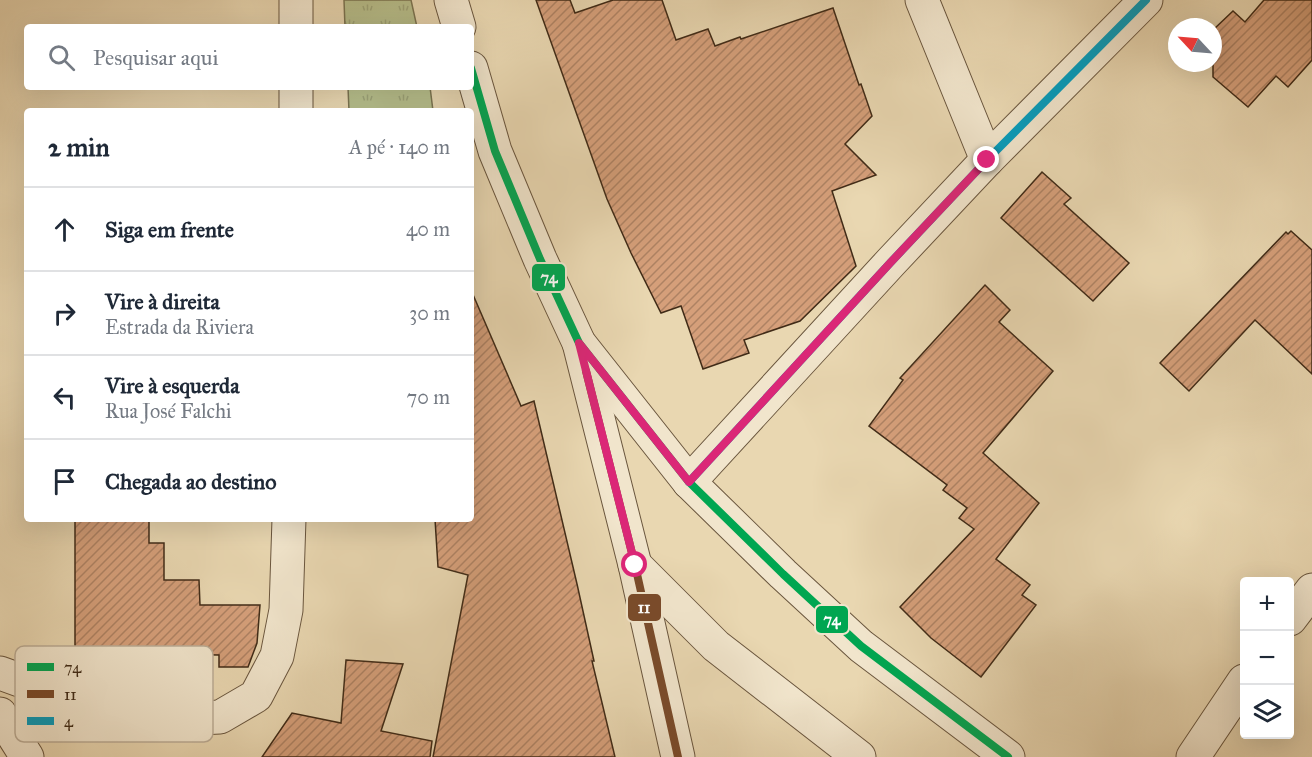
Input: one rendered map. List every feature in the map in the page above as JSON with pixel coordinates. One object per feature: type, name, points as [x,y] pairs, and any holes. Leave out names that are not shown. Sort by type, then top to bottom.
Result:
[{"type":"street","points":[[296,0],[296,24]]},
{"type":"street","points":[[451,0],[458,24]]},
{"type":"street","points":[[922,0],[987,160]]},
{"type":"street","points":[[689,482],[987,160],[1146,0]]},
{"type":"street","points":[[474,78],[495,152],[540,259],[579,343],[635,565],[678,757]]},
{"type":"street","points":[[296,90],[296,108]]},
{"type":"street","points":[[579,343],[689,482],[783,574],[861,646],[1008,757]]},
{"type":"street","points":[[213,717],[219,717],[256,696],[277,656],[286,610],[289,522]]},
{"type":"street","points":[[635,565],[716,646],[859,757]]},
{"type":"street","points":[[1294,614],[1312,590]]},
{"type":"street","points":[[0,673],[15,678]]},
{"type":"street","points":[[1193,757],[1242,685]]},
{"type":"street","points":[[0,714],[15,738]]},
{"type":"street","points":[[18,742],[27,757]]},
{"type":"green space","points":[[344,0],[411,0],[416,24],[345,24]]},
{"type":"green space","points":[[348,90],[430,90],[433,108],[349,108]]},
{"type":"building","points":[[536,0],[570,0],[575,13],[613,0],[662,0],[676,40],[708,29],[715,46],[833,8],[872,116],[845,144],[876,175],[832,191],[856,266],[800,321],[744,340],[749,353],[703,369],[681,306],[661,313],[631,253],[607,199]]},
{"type":"building","points":[[1264,0],[1312,0],[1312,60],[1288,87],[1276,76],[1248,107],[1213,77],[1213,72],[1222,72],[1222,21],[1233,11],[1245,22]]},
{"type":"building","points":[[1042,172],[1071,198],[1064,204],[1129,263],[1093,301],[1001,218]]},
{"type":"building","points":[[1291,231],[1312,250],[1312,374],[1255,320],[1189,391],[1160,363],[1286,232],[1288,234]]},
{"type":"building","points":[[985,285],[1010,310],[999,322],[1053,371],[983,453],[1039,503],[996,559],[1030,585],[1022,595],[1036,605],[981,677],[931,638],[900,607],[974,529],[959,518],[967,508],[943,490],[947,485],[869,426],[903,380],[900,378]]},
{"type":"building","points":[[474,297],[521,406],[534,401],[615,757],[433,757],[468,575],[438,567],[435,522],[474,522]]},
{"type":"building","points":[[75,522],[149,522],[149,543],[164,543],[164,580],[199,580],[200,605],[260,605],[257,643],[248,667],[219,667],[219,655],[213,655],[213,646],[75,646]]},
{"type":"building","points":[[346,660],[403,664],[381,731],[432,741],[430,757],[262,757],[292,713],[341,723]]},
{"type":"transit line","name":"4","points":[[689,482],[987,160],[1146,0]]},
{"type":"transit line","name":"74","points":[[474,78],[495,151],[540,259],[579,343],[689,482],[783,574],[861,646],[1008,757]]},
{"type":"transit line","name":"11","points":[[586,371],[635,565],[678,757]]},
{"type":"route","points":[[635,565],[579,343],[689,482],[987,160]]}]
